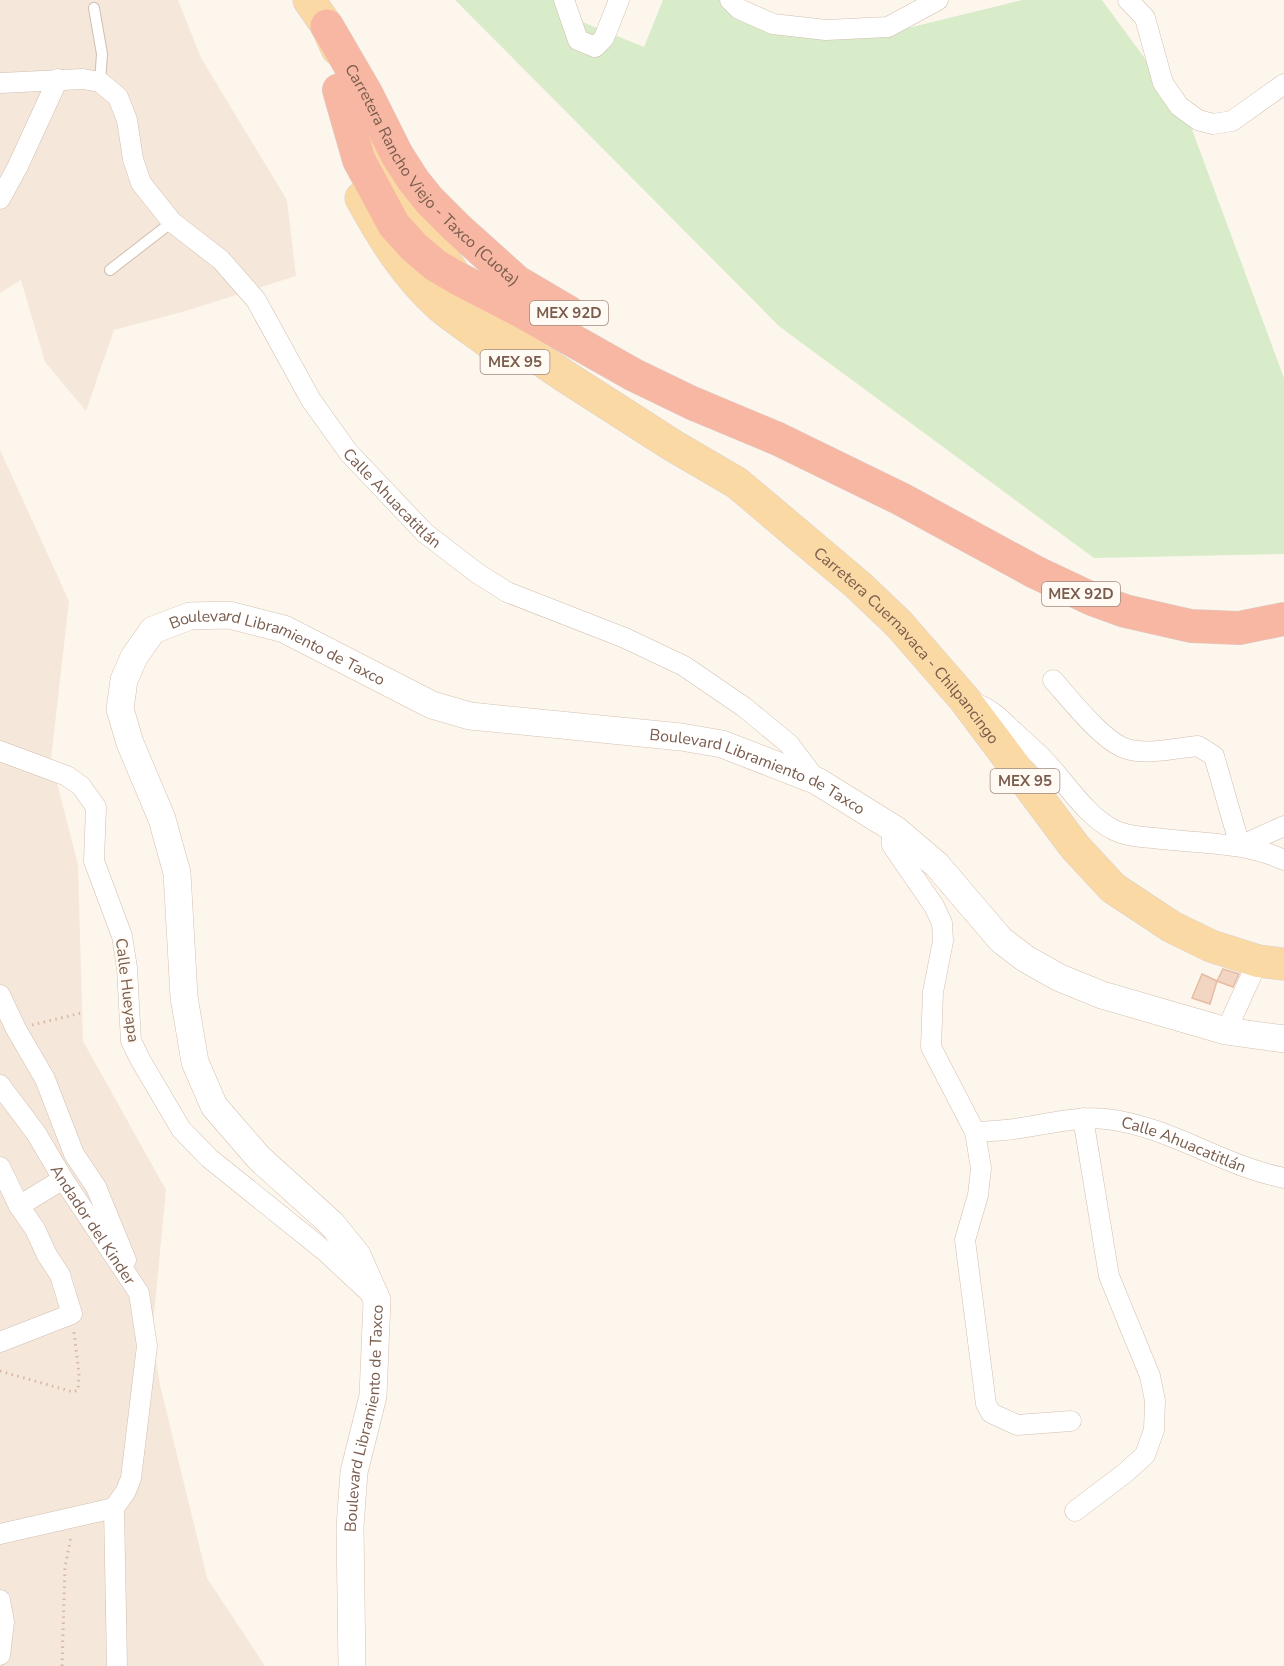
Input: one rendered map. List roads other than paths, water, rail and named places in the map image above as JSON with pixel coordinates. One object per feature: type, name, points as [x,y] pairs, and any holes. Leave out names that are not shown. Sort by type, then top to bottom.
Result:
[{"type":"highway","name":"Carretera Rancho Viejo - Taxco (Cuota)","points":[[318,13],[366,93],[397,155],[413,180],[458,229],[517,282],[706,391],[784,425],[851,462],[901,499]]},
{"type":"highway","name":"Carretera Rancho Viejo - Taxco (Cuota)","points":[[339,90],[359,159],[394,225],[435,265],[459,279],[634,375],[692,403],[778,439],[901,499],[1035,572],[1092,599],[1125,611],[1191,626],[1239,628],[1284,620]]},
{"type":"main road","name":"Carretera Cuernavaca - Chilpancingo","points":[[318,13],[339,90],[346,143],[358,193],[388,245],[416,280],[441,307],[530,373],[649,455],[803,539]]},
{"type":"main road","name":"MEX 95","points":[[318,13],[399,192],[459,279]]},
{"type":"main road","name":"Carretera Cuernavaca - Chilpancingo","points":[[459,279],[475,305],[510,339],[652,432],[737,483],[858,585],[899,624],[965,700],[1075,847],[1113,888],[1172,927],[1211,946],[1271,963]]},
{"type":"main road","name":"Boulevard Libramiento de Taxco","points":[[352,1666],[350,1527],[354,1472],[373,1396],[377,1300],[357,1255],[332,1224],[259,1158],[214,1106],[195,1062],[184,997],[177,873],[162,819],[130,743],[120,709],[124,680],[134,657],[153,630],[190,616],[229,615],[284,629],[432,705],[470,716],[681,737],[722,744],[817,781],[896,830],[937,865],[1001,940],[1026,959],[1060,978],[1102,995],[1226,1031],[1284,1040]]},
{"type":"street","points":[[564,0],[578,40],[595,47],[604,38],[619,0]]},
{"type":"street","points":[[730,0],[739,9],[773,24],[826,30],[854,30],[888,27],[938,0]]},
{"type":"street","points":[[1128,0],[1145,18],[1163,83],[1179,106],[1198,120],[1213,124],[1232,121],[1284,84]]},
{"type":"street","points":[[0,83],[58,79],[100,82]]},
{"type":"street","points":[[0,199],[17,168],[58,79]]},
{"type":"street","name":"Calle Ahuacatitlán","points":[[100,82],[118,97],[127,120],[133,159],[141,183],[172,222],[221,260],[256,300],[310,400],[349,453],[425,533],[477,573],[507,592],[625,638],[684,666],[744,706],[789,744],[817,781]]},
{"type":"street","points":[[1053,680],[1094,724],[1125,749],[1152,752],[1198,746],[1214,756],[1240,846]]},
{"type":"street","points":[[965,700],[987,708],[998,717],[1046,762],[1100,820],[1114,830],[1127,835],[1240,846],[1257,849],[1284,860]]},
{"type":"street","name":"Calle Hueyapa","points":[[0,751],[67,776],[81,786],[96,807],[94,861],[122,936],[128,968],[132,1041],[141,1061],[181,1129],[209,1158],[326,1252],[377,1300]]},
{"type":"street","points":[[1240,846],[1284,826]]},
{"type":"street","points":[[896,830],[892,845],[934,906],[942,923],[943,941],[933,992],[931,1047],[975,1132],[981,1168],[979,1186],[965,1240],[986,1404],[991,1413],[1017,1425],[1071,1421]]},
{"type":"street","points":[[1226,1031],[1271,963]]},
{"type":"street","points":[[0,995],[16,1029],[45,1079],[75,1154],[96,1187],[139,1293]]},
{"type":"street","name":"Andador del Kinder","points":[[0,1084],[36,1133],[63,1179],[139,1293],[147,1346],[134,1464],[129,1484],[114,1508]]},
{"type":"street","points":[[1075,1511],[1125,1473],[1144,1455],[1154,1430],[1155,1401],[1150,1376],[1109,1276],[1083,1118]]},
{"type":"street","name":"Calle Ahuacatitlán","points":[[975,1132],[1017,1129],[1083,1118],[1106,1119],[1133,1124],[1169,1135],[1252,1169],[1284,1178]]},
{"type":"street","points":[[0,1167],[19,1206],[35,1229],[47,1255],[60,1275],[72,1314],[0,1342]]},
{"type":"street","points":[[19,1206],[63,1179]]},
{"type":"street","points":[[0,1534],[114,1508],[117,1666]]},
{"type":"street","points":[[0,1599],[2,1622],[0,1655]]},
{"type":"lane","points":[[94,8],[102,54],[100,82]]},
{"type":"lane","points":[[110,270],[172,222]]}]
